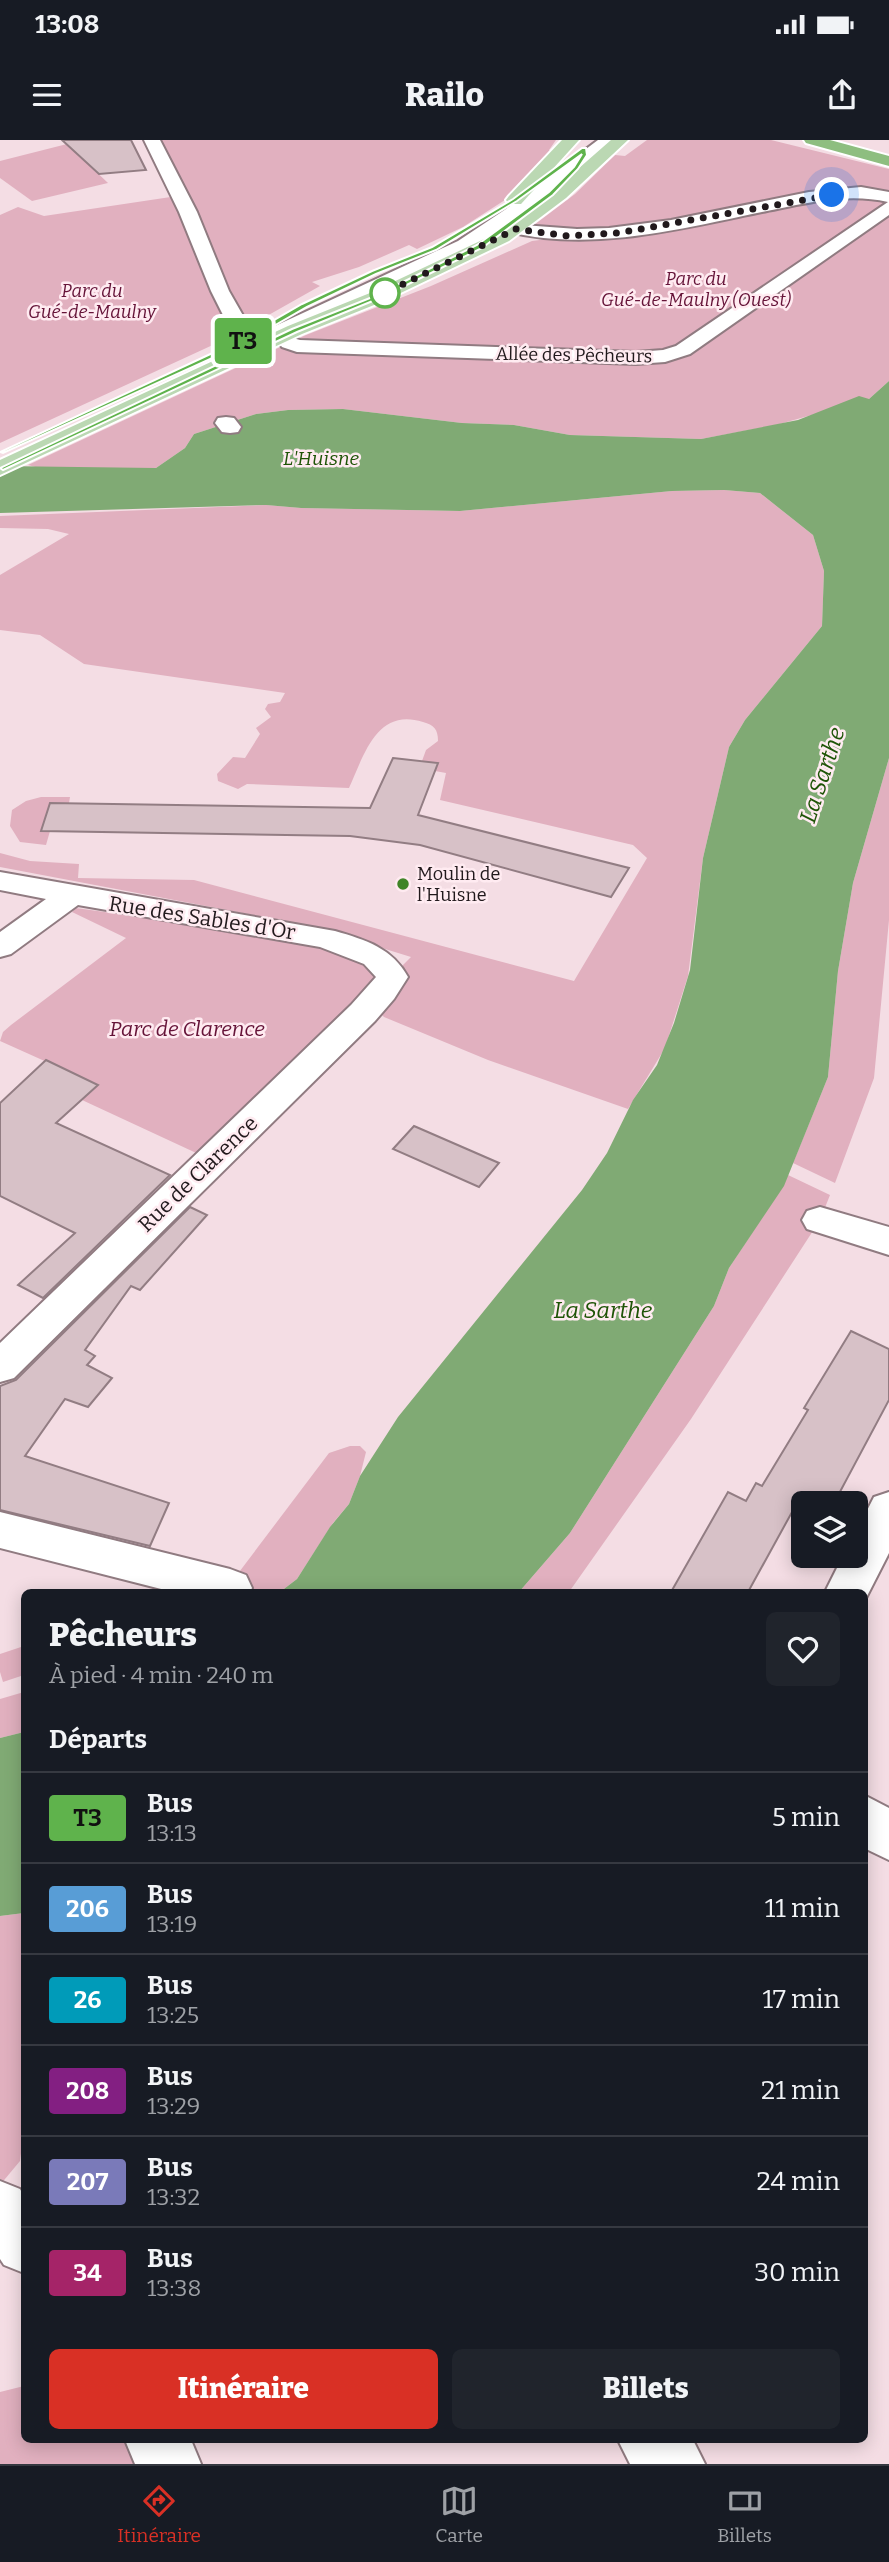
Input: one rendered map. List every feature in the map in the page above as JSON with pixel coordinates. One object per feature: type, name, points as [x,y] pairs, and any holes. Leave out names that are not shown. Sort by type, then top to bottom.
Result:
[{"type":"highway","points":[[812,140],[886,154]]},
{"type":"highway","points":[[847,140],[886,154]]},
{"type":"main road","points":[[0,468],[69,428],[236,344],[305,305],[374,272],[434,249],[515,200],[574,158],[620,140]]},
{"type":"main road","points":[[0,452],[69,428],[367,302],[516,229],[574,158]]},
{"type":"main road","points":[[479,246],[551,194],[574,158]]},
{"type":"street","points":[[152,140],[188,212],[220,291],[237,324],[246,328]]},
{"type":"street","points":[[0,460],[464,245],[512,213],[574,158],[608,140]]},
{"type":"street","points":[[516,229],[568,236],[603,234],[651,228],[814,197],[864,194],[889,197]]},
{"type":"street","name":"Allée des Pêcheurs","points":[[293,344],[636,358],[664,356],[685,349],[889,207]]},
{"type":"street","name":"Rue des Sables d'Or","points":[[0,881],[71,896],[303,934],[342,944],[375,957],[387,967],[392,977]]},
{"type":"street","points":[[0,947],[71,896]]},
{"type":"street","name":"Rue de Clarence","points":[[0,1367],[363,1013],[383,992],[392,977]]},
{"type":"street","points":[[820,1220],[889,1241]]},
{"type":"street","points":[[850,1589],[889,1510]]},
{"type":"street","points":[[0,1530],[230,1588]]},
{"type":"street","points":[[868,1821],[889,1837]]},
{"type":"street","points":[[0,2209],[21,2240]]},
{"type":"street","points":[[157,2443],[172,2464]]},
{"type":"street","points":[[651,2443],[675,2464]]},
{"type":"green space","name":"Parc du Gué-de-Maulny","points":[[160,140],[556,140],[549,150],[554,152],[511,196],[463,227],[417,249],[409,245],[359,267],[312,282],[320,286],[228,338],[0,443],[0,215],[18,207],[44,216],[184,195]]},
{"type":"green space","name":"Parc du Gué-de-Maulny (Ouest)","points":[[647,140],[771,140],[889,169],[889,381],[869,399],[776,425],[701,439],[570,435],[514,425],[462,423],[343,409],[288,410],[256,414],[194,434],[185,448],[156,468],[39,468],[28,465],[306,335],[431,286],[532,241],[555,238],[526,231],[575,194],[615,155],[625,156]]},
{"type":"green space","points":[[67,144],[108,183],[32,201],[0,178],[0,161]]},
{"type":"green space","points":[[724,490],[760,493],[813,535],[824,571],[822,626],[745,720],[729,747],[703,858],[688,976],[665,1048],[628,1109],[488,1060],[384,1017],[380,1013],[399,994],[403,965],[411,957],[311,926],[0,867],[0,853],[30,861],[79,864],[78,878],[194,880],[574,981],[647,858],[633,845],[440,800],[446,773],[435,771],[437,763],[422,761],[426,750],[438,741],[437,733],[433,726],[427,723],[407,719],[394,721],[374,737],[349,788],[247,784],[238,789],[218,781],[217,774],[233,757],[245,758],[260,734],[256,728],[271,717],[265,709],[268,704],[280,702],[285,693],[84,664],[40,635],[0,630],[0,575],[69,534],[48,529],[0,528],[0,516],[266,505],[460,511],[672,491]]},
{"type":"green space","points":[[889,758],[889,920],[874,1078],[835,1183],[793,1163],[828,1077],[838,971],[853,883]]},
{"type":"green space","points":[[41,797],[70,797],[69,803],[50,803],[41,831],[50,831],[46,845],[20,842],[10,826],[12,810],[26,801]]},
{"type":"green space","name":"Parc de Clarence","points":[[76,908],[303,940],[368,960],[376,983],[207,1158],[82,1100],[98,1085],[0,1041],[3,1032],[11,1025],[126,938],[72,912]]},
{"type":"green space","points":[[788,1175],[830,1195],[820,1220],[691,1419],[571,1589],[522,1589],[570,1533],[714,1306],[729,1268]]},
{"type":"green space","points":[[350,1446],[360,1446],[366,1452],[349,1504],[333,1523],[297,1579],[284,1589],[226,1589],[329,1453]]},
{"type":"green space","points":[[21,1647],[21,1676],[3,1682],[0,1654]]},
{"type":"green space","points":[[21,1693],[21,1733],[0,1738],[0,1699]]},
{"type":"green space","points":[[21,1913],[21,2153],[20,2161],[0,2185],[0,1916]]},
{"type":"green space","points":[[21,2387],[21,2443],[157,2443],[171,2464],[0,2464],[0,2392]]},
{"type":"water","points":[[889,381],[889,758],[853,883],[838,971],[828,1077],[784,1186],[729,1268],[714,1306],[570,1533],[522,1589],[284,1589],[297,1579],[330,1527],[349,1504],[360,1476],[398,1417],[582,1190],[607,1153],[633,1100],[657,1065],[674,1023],[690,970],[703,858],[729,747],[745,720],[822,626],[824,571],[813,535],[760,493],[724,490],[672,491],[460,511],[266,505],[0,513],[0,466],[156,468],[185,448],[194,434],[256,414],[288,410],[343,409],[462,423],[514,425],[570,435],[701,439],[798,420],[859,396],[869,399]]},
{"type":"water","points":[[21,1733],[21,1913],[0,1916],[0,1738]]},
{"type":"building","points":[[62,140],[131,140],[146,170],[99,174]]},
{"type":"building","points":[[393,758],[438,763],[418,815],[629,868],[611,897],[420,845],[350,836],[41,831],[50,803],[370,808]]},
{"type":"building","points":[[46,1060],[98,1085],[56,1123],[170,1175],[43,1298],[18,1285],[75,1233],[0,1196],[0,1103]]},
{"type":"building","points":[[414,1126],[499,1163],[479,1187],[393,1149]]},
{"type":"building","points":[[190,1207],[207,1215],[140,1290],[131,1286],[85,1350],[95,1356],[87,1365],[112,1378],[88,1407],[65,1399],[25,1456],[169,1503],[150,1546],[0,1510],[0,1386],[16,1380]]},
{"type":"building","points":[[851,1331],[889,1349],[889,1400],[840,1491],[791,1491],[791,1514],[750,1589],[673,1589],[728,1492],[746,1501],[756,1483],[762,1486],[808,1410],[804,1408]]},
{"type":"bus line","name":"T3","points":[[0,452],[236,344],[305,305],[374,272],[434,249],[515,200],[584,149],[584,155],[576,168],[551,194],[479,246],[347,311],[295,331],[0,468]]},
{"type":"place","name":"Moulin de l'Huisne","points":[[403,884]]},
{"type":"route","points":[[385,293],[377,297],[516,229],[568,236],[618,233],[832,195]]},
{"type":"water label","name":"L'Huisne","points":[[321,458]]},
{"type":"water label","name":"La Sarthe","points":[[822,775]]},
{"type":"water label","name":"La Sarthe","points":[[603,1310]]}]
